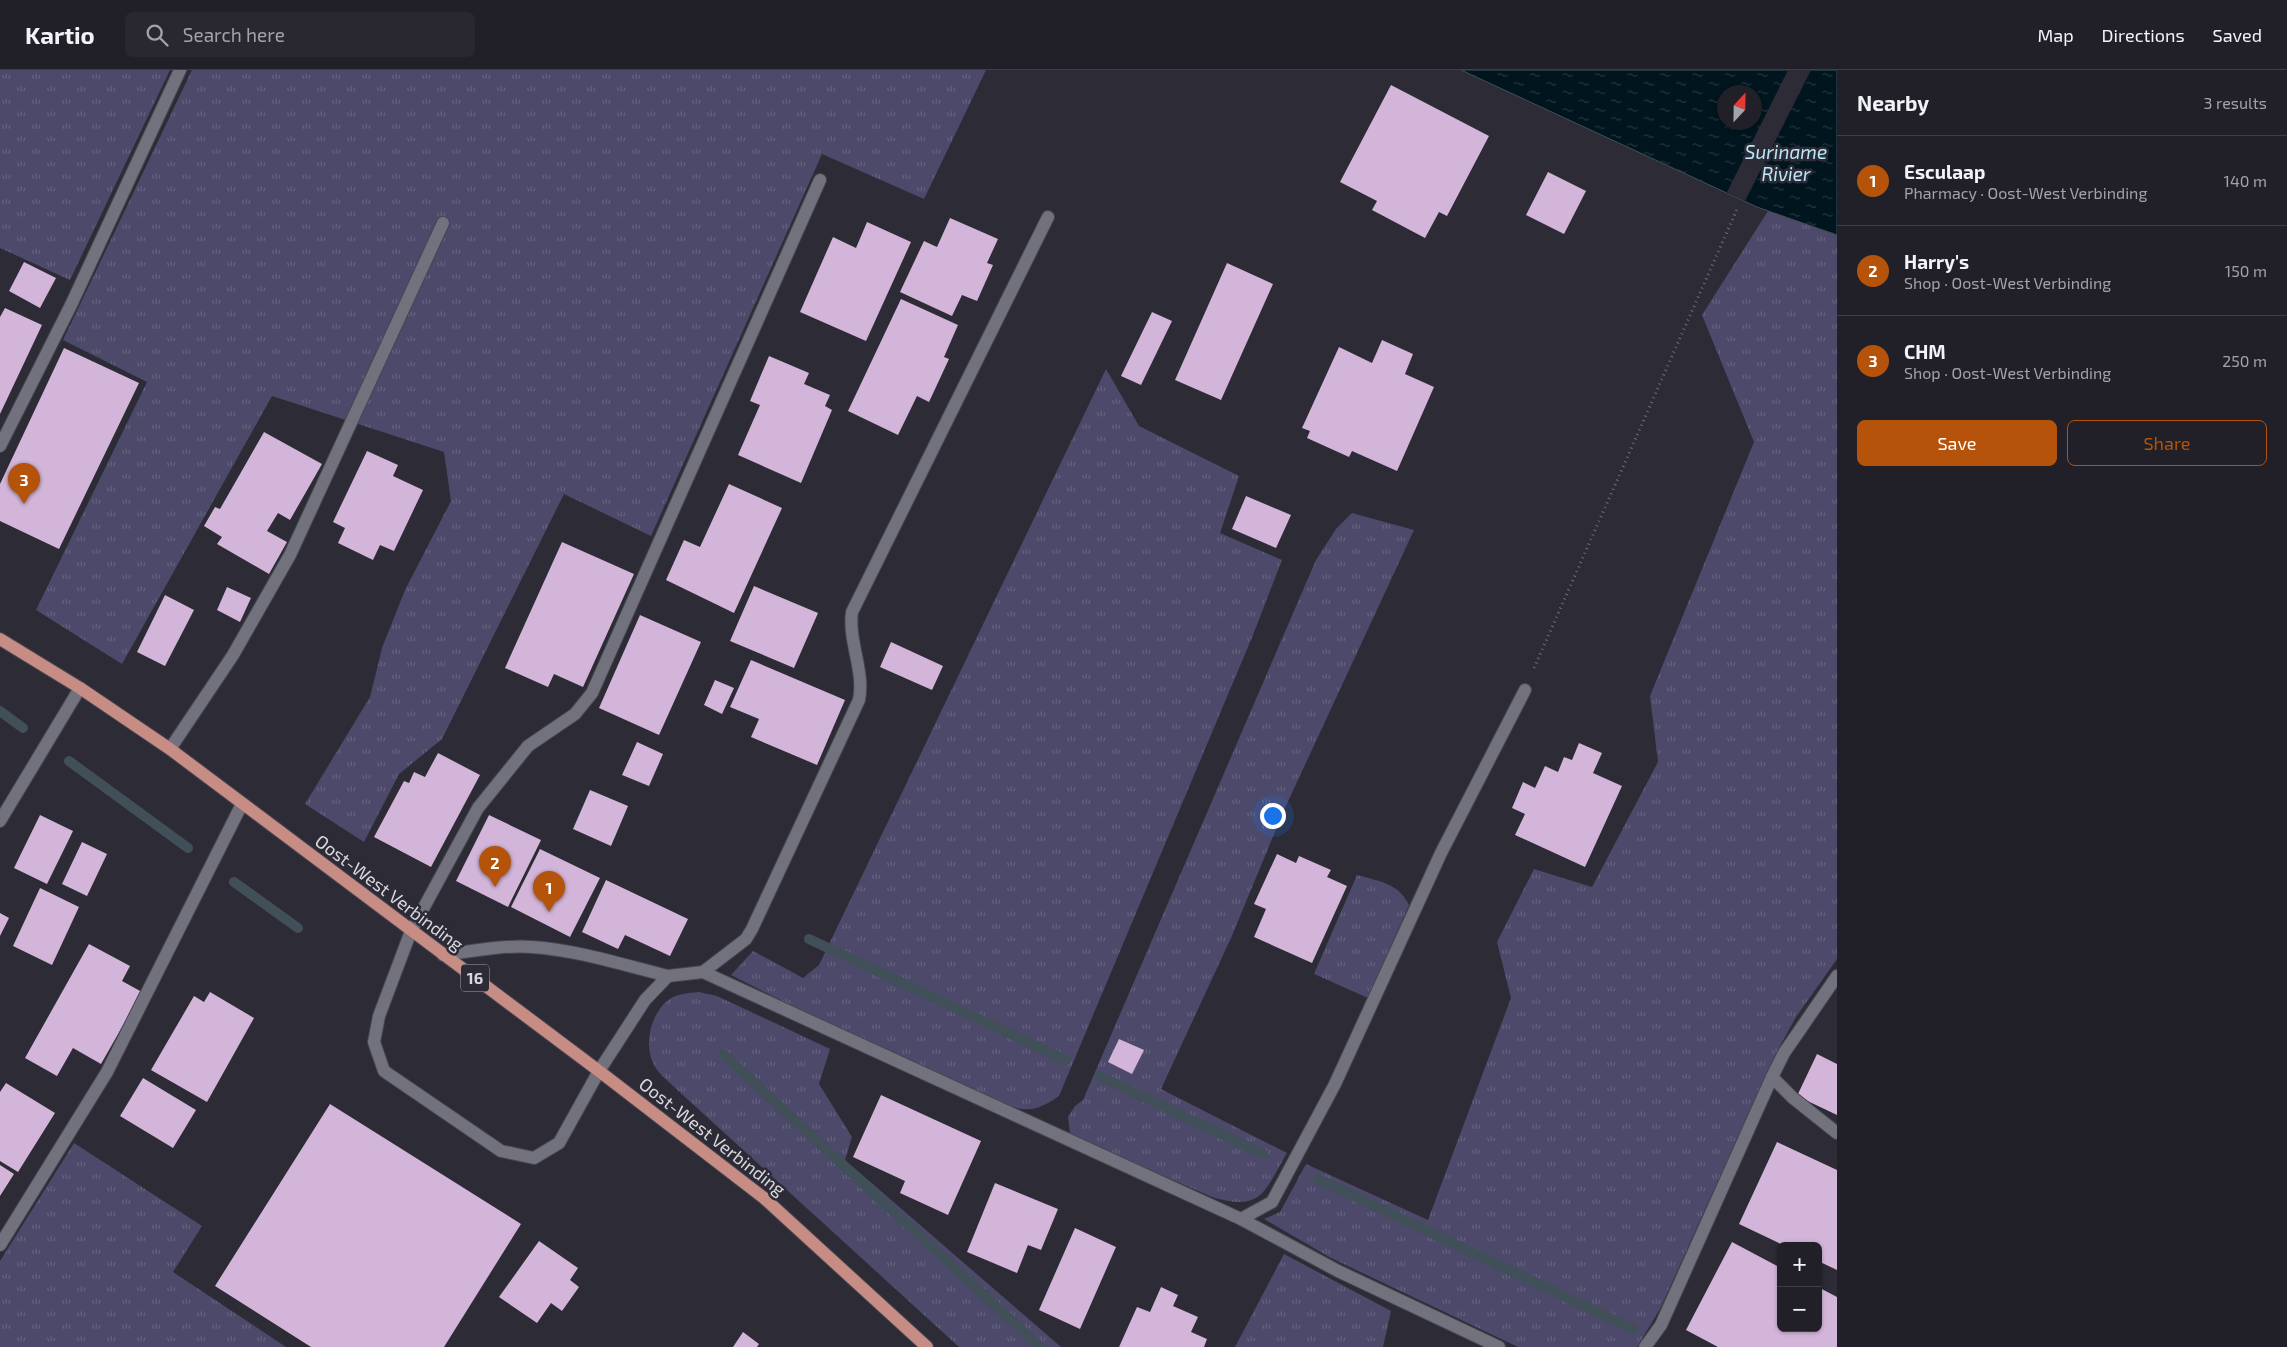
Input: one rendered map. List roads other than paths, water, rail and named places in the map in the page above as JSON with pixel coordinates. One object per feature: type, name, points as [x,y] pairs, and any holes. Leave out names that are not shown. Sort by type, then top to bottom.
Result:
[{"type":"main road","name":"Oost-West Verbinding","points":[[0,639],[80,688],[170,749],[764,1198],[927,1347]]},
{"type":"street","points":[[0,446],[71,305],[180,70]]},
{"type":"street","points":[[668,976],[645,1000],[599,1072],[559,1143],[534,1158],[501,1151],[384,1071],[374,1042],[379,1016],[411,930],[478,808],[528,746],[575,714],[592,693],[820,180]]},
{"type":"street","points":[[443,955],[507,946],[532,947],[560,950],[668,976],[703,972],[746,939],[752,930],[859,700],[862,688],[851,632],[852,612],[1048,217]]},
{"type":"street","points":[[170,749],[233,655],[290,555],[443,223]]},
{"type":"street","points":[[0,821],[80,688]]},
{"type":"street","points":[[1241,1219],[1272,1202],[1308,1135],[1335,1084],[1441,853],[1525,690]]},
{"type":"street","points":[[0,1245],[107,1072],[242,804]]},
{"type":"street","points":[[703,972],[1241,1219],[1338,1271],[1499,1347]]},
{"type":"street","points":[[1645,1347],[1661,1325],[1784,1053],[1837,976]]},
{"type":"street","points":[[1772,1077],[1793,1098],[1837,1133]]},
{"type":"water","name":"Suriname Rivier","points":[[1461,70],[1837,70],[1837,235],[1757,207]]},
{"type":"waterway","points":[[0,711],[23,728]]},
{"type":"waterway","points":[[69,761],[188,848]]},
{"type":"waterway","points":[[234,882],[298,928]]},
{"type":"waterway","points":[[809,939],[1066,1060]]},
{"type":"waterway","points":[[723,1054],[1040,1347]]},
{"type":"waterway","points":[[1099,1076],[1263,1154]]},
{"type":"waterway","points":[[1318,1179],[1633,1329]]},
{"type":"place","name":"CHM","points":[[24,504]]},
{"type":"place","name":"Harry's","points":[[495,887]]},
{"type":"place","name":"Esculaap","points":[[549,912]]}]
